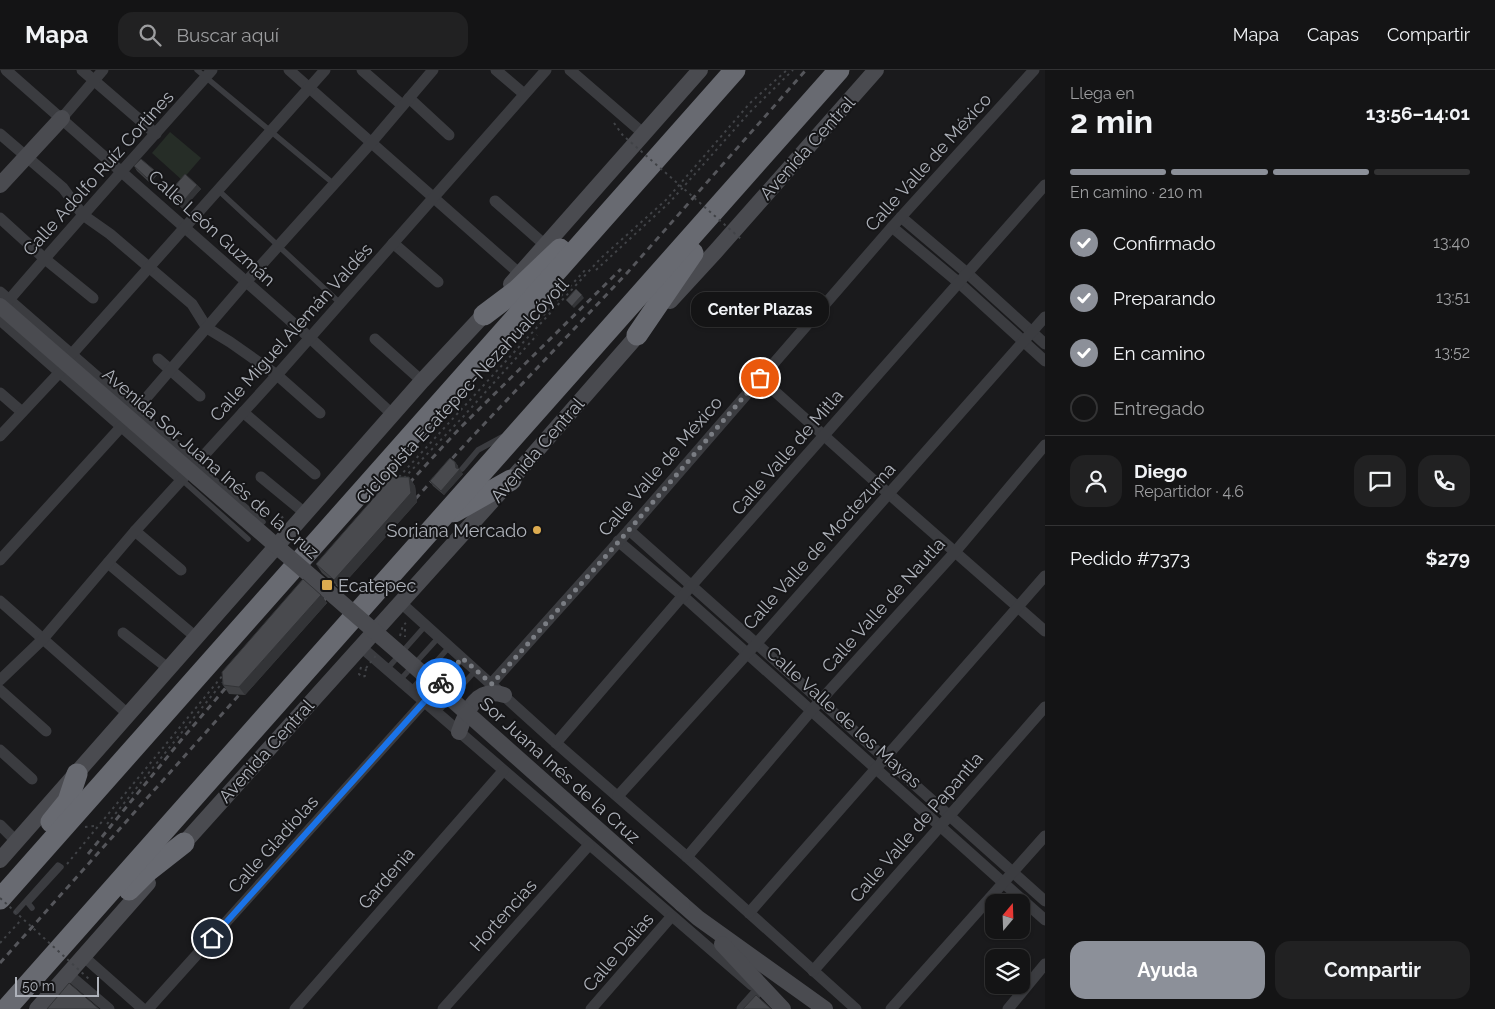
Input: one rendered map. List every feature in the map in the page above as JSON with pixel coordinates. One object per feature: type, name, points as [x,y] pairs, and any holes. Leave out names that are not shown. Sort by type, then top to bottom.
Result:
[{"type":"highway","points":[[15,882],[735,70]]},
{"type":"highway","name":"Avenida Central","points":[[6,1009],[839,70]]},
{"type":"highway","points":[[637,336],[740,182]]},
{"type":"highway","points":[[484,315],[516,292],[563,247],[605,217]]},
{"type":"highway","points":[[439,521],[511,480]]},
{"type":"highway","points":[[5,903],[24,857],[68,801],[76,774]]},
{"type":"highway","points":[[77,929],[111,908],[147,872],[184,843]]},
{"type":"main road","points":[[0,860],[169,670],[190,633],[306,514],[422,381],[484,315],[700,70]]},
{"type":"main road","name":"Avenida Central","points":[[37,1009],[876,70]]},
{"type":"main road","points":[[0,185],[62,118]]},
{"type":"main road","name":"Avenida Sor Juana Inés de la Cruz","points":[[5,303],[398,643]]},
{"type":"main road","name":"Sor Juana Inés de la Cruz","points":[[398,643],[698,918],[825,1009]]},
{"type":"main road","points":[[459,732],[465,715],[474,702],[484,694],[494,692],[504,695]]},
{"type":"main road","name":"Sor Juana Inés de la Cruz","points":[[698,918],[782,1009]]},
{"type":"street","name":"Calle León Guzmán","points":[[6,70],[185,227],[245,283],[310,338],[393,415]]},
{"type":"street","points":[[82,70],[156,134]]},
{"type":"street","points":[[62,118],[104,70]]},
{"type":"street","points":[[289,70],[520,274]]},
{"type":"street","points":[[71,355],[325,70]]},
{"type":"street","points":[[362,70],[449,135]]},
{"type":"street","points":[[135,411],[433,70]]},
{"type":"street","points":[[496,70],[524,94]]},
{"type":"street","name":"Calle Miguel Alemán Valdés","points":[[0,680],[43,639],[112,567],[136,531],[181,479],[278,376],[546,70]]},
{"type":"street","points":[[570,70],[644,134]]},
{"type":"street","name":"Calle Valle de México","points":[[492,684],[629,530],[892,226],[1034,70]]},
{"type":"street","points":[[1040,70],[1045,75]]},
{"type":"street","name":"Calle Adolfo Ruíz Cortines","points":[[5,303],[123,172],[205,73]]},
{"type":"street","points":[[0,134],[63,188],[83,215],[110,234],[192,304],[207,328],[278,376],[320,413]]},
{"type":"street","name":"Calle Valle de Mitla","points":[[556,743],[692,585],[1045,185]]},
{"type":"street","points":[[495,201],[545,245]]},
{"type":"street","points":[[901,217],[967,273],[1045,344]]},
{"type":"street","points":[[0,218],[45,259],[93,298]]},
{"type":"street","points":[[892,226],[958,282],[1045,361]]},
{"type":"street","points":[[393,243],[438,282]]},
{"type":"street","name":"Avenida Sor Juana Inés de la Cruz","points":[[0,292],[5,303],[71,355],[196,463]]},
{"type":"street","name":"Calle Valle de Moctezuma","points":[[618,796],[756,644],[1045,317]]},
{"type":"street","name":"Avenida Sor Juana Inés de la Cruz","points":[[0,320],[181,479]]},
{"type":"street","points":[[375,339],[422,381]]},
{"type":"street","points":[[158,359],[200,396]]},
{"type":"street","points":[[0,436],[59,373]]},
{"type":"street","points":[[760,378],[1045,631]]},
{"type":"street","points":[[0,393],[22,412]]},
{"type":"street","points":[[244,412],[315,474]]},
{"type":"street","points":[[0,560],[121,427]]},
{"type":"street","name":"Calle Valle de Nautla","points":[[687,857],[811,711],[955,552],[1045,444]]},
{"type":"street","points":[[261,477],[306,514]]},
{"type":"street","name":"Calle Valle de los Mayas","points":[[629,530],[1045,901]]},
{"type":"street","points":[[136,531],[181,570]]},
{"type":"street","name":"Calle Valle de los Mayas","points":[[618,541],[683,596],[1045,920]]},
{"type":"street","points":[[112,567],[190,633]]},
{"type":"street","points":[[749,913],[1045,576]]},
{"type":"street","points":[[0,601],[129,715]]},
{"type":"street","points":[[400,602],[856,1009]]},
{"type":"street","points":[[123,633],[169,670]]},
{"type":"street","points":[[360,646],[671,917],[782,1009]]},
{"type":"street","points":[[0,690],[46,732]]},
{"type":"street","name":"Calle Gladiolas","points":[[148,1009],[424,702]]},
{"type":"street","name":"Calle Valle de Papantla","points":[[813,970],[1045,707]]},
{"type":"street","points":[[0,750],[32,779]]},
{"type":"street","name":"Gardenia","points":[[295,1009],[503,771]]},
{"type":"street","points":[[0,825],[17,842]]},
{"type":"street","points":[[891,1009],[1045,836]]},
{"type":"street","name":"Hortencias","points":[[442,1009],[589,845]]},
{"type":"street","name":"Calle Dalias","points":[[591,1009],[671,917]]},
{"type":"street","points":[[83,956],[143,1009]]},
{"type":"street","points":[[1008,1009],[1045,964]]},
{"type":"street","points":[[68,974],[109,1009]]},
{"type":"street","points":[[742,1009],[758,991]]},
{"type":"lane","points":[[205,73],[270,132],[334,184]]},
{"type":"lane","points":[[218,190],[340,303]]},
{"type":"lane","points":[[462,469],[478,450],[525,424]]},
{"type":"lane","name":"Avenida Sor Juana Inés de la Cruz","points":[[196,463],[263,522]]},
{"type":"lane","name":"Avenida Sor Juana Inés de la Cruz","points":[[181,479],[248,538]]},
{"type":"lane","points":[[387,669],[426,625]]},
{"type":"lane","points":[[400,680],[439,637]]},
{"type":"lane","points":[[411,690],[450,646]]},
{"type":"lane","points":[[424,702],[462,658]]},
{"type":"lane","points":[[437,713],[476,670]]},
{"type":"lane","points":[[5,903],[58,865],[61,867],[30,905]]},
{"type":"path","name":"Ciclopista Ecatepec-Nezahualcóyotl","points":[[398,479],[601,258],[667,199],[750,104],[787,70]]},
{"type":"path","points":[[596,270],[670,202],[750,112],[793,70]]},
{"type":"path","points":[[615,126],[626,138],[741,238]]},
{"type":"path","points":[[539,320],[587,268]]},
{"type":"path","points":[[398,643],[403,625],[407,622],[411,625]]},
{"type":"path","points":[[404,630],[404,636],[409,638]]},
{"type":"path","points":[[373,667],[364,664],[359,674],[362,677],[365,676],[366,668],[379,652]]},
{"type":"path","points":[[74,856],[227,670]]},
{"type":"path","points":[[5,903],[90,980]]},
{"type":"path","points":[[0,943],[15,927]]},
{"type":"shaded area","points":[[170,132],[201,158],[182,180],[152,153]]},
{"type":"building","points":[[141,159],[154,170],[147,178],[134,166]]},
{"type":"building","points":[[185,174],[197,185],[180,205],[168,194]]},
{"type":"building","points":[[576,289],[582,295],[572,306],[566,300]]},
{"type":"building","points":[[450,458],[455,462],[456,468],[460,469],[441,491],[430,481]]},
{"type":"building","points":[[392,477],[409,477],[411,493],[334,580],[316,564]]},
{"type":"building","points":[[303,579],[321,595],[239,687],[223,685],[222,672]]},
{"type":"building","points":[[69,983],[99,1009],[47,1009]]},
{"type":"building","points":[[756,995],[771,1009],[743,1009]]},
{"type":"railway","points":[[408,507],[627,273],[806,70]]},
{"type":"railway","points":[[402,491],[459,429],[621,269]]},
{"type":"railway","points":[[305,599],[335,565]]},
{"type":"railway","points":[[315,611],[346,575]]},
{"type":"railway","points":[[88,854],[235,677]]},
{"type":"railway","points":[[0,963],[248,685]]},
{"type":"way so far","points":[[441,683],[462,658],[492,684],[629,530],[760,378]]},
{"type":"place","name":"Center Plazas","points":[[760,378]]},
{"type":"place","name":"Soriana Mercado","points":[[537,530]]},
{"type":"place","name":"Ecatepec","points":[[327,585]]},
{"type":"route","points":[[212,938],[441,683]]}]
